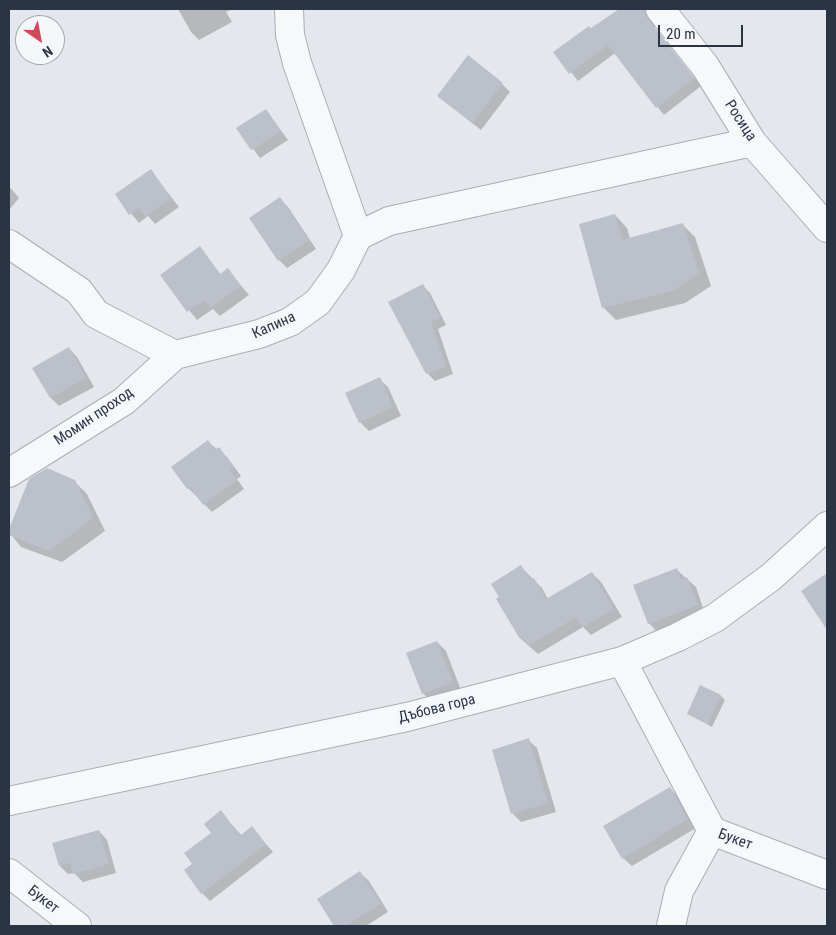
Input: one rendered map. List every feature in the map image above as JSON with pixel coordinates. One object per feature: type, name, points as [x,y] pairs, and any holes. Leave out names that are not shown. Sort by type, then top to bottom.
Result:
[{"type":"street","points":[[289,9],[290,35],[297,63],[358,236],[389,221],[752,142]]},
{"type":"street","name":"Росица","points":[[660,9],[705,66],[752,142],[827,228]]},
{"type":"street","name":"Капина","points":[[175,355],[259,334],[290,322],[318,302],[341,270],[358,236]]},
{"type":"street","points":[[9,244],[79,291],[96,314],[175,355]]},
{"type":"street","name":"Момин проход","points":[[9,473],[124,401],[175,355]]},
{"type":"street","name":"Дъбова гора","points":[[9,801],[407,717],[622,661],[678,637],[714,618],[771,577],[827,526]]},
{"type":"street","points":[[622,661],[712,831]]},
{"type":"street","name":"Букет","points":[[671,926],[679,891],[712,831],[827,875]]},
{"type":"street","name":"Букет","points":[[9,873],[77,926]]},
{"type":"building","points":[[619,9],[645,9],[648,19],[694,78],[656,108],[608,45],[569,74],[553,52],[589,26],[591,28]]},
{"type":"building","points":[[468,55],[503,83],[472,123],[437,96]]},
{"type":"building","points":[[266,109],[281,131],[251,150],[236,128]]},
{"type":"building","points":[[151,169],[171,198],[146,216],[139,208],[129,215],[115,194]]},
{"type":"building","points":[[280,197],[309,240],[278,261],[249,218]]},
{"type":"building","points":[[615,214],[622,240],[683,223],[699,273],[673,291],[602,308],[579,224]]},
{"type":"building","points":[[200,246],[220,274],[228,268],[241,286],[210,308],[204,300],[187,312],[160,275]]},
{"type":"building","points":[[423,284],[440,317],[431,322],[446,367],[426,374],[388,302]]},
{"type":"building","points":[[69,347],[86,378],[50,398],[32,368]]},
{"type":"building","points":[[380,377],[393,407],[359,423],[345,393]]},
{"type":"building","points":[[208,440],[215,450],[219,447],[234,467],[230,470],[237,480],[203,505],[190,487],[187,489],[171,467]]},
{"type":"building","points":[[47,468],[75,480],[93,518],[49,551],[9,535],[9,529],[29,479]]},
{"type":"building","points":[[521,565],[530,580],[534,578],[546,599],[592,572],[614,609],[582,627],[576,617],[528,646],[523,638],[520,639],[496,599],[499,597],[491,584]]},
{"type":"building","points":[[677,568],[681,580],[687,577],[698,605],[648,624],[633,585]]},
{"type":"building","points":[[827,573],[827,630],[801,591]]},
{"type":"building","points":[[437,641],[453,682],[422,694],[406,653]]},
{"type":"building","points":[[700,685],[721,695],[708,724],[687,714]]},
{"type":"building","points":[[529,738],[548,803],[511,814],[492,750]]},
{"type":"building","points":[[670,787],[688,819],[622,859],[603,826]]},
{"type":"building","points":[[221,810],[240,836],[252,826],[266,844],[201,894],[184,870],[192,864],[184,853],[211,833],[204,824]]},
{"type":"building","points":[[99,830],[109,864],[73,874],[70,863],[59,866],[52,843]]},
{"type":"building","points":[[360,871],[381,904],[345,926],[334,926],[317,899]]}]
